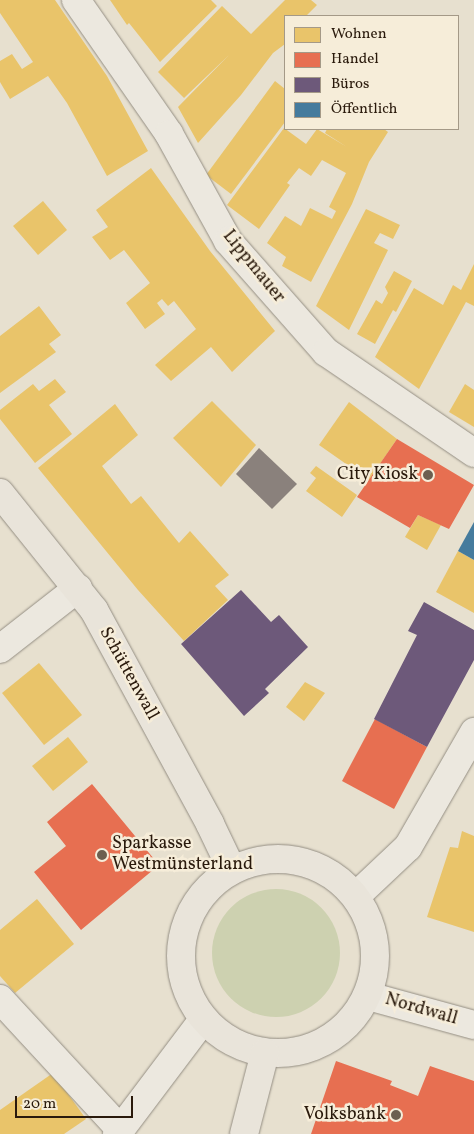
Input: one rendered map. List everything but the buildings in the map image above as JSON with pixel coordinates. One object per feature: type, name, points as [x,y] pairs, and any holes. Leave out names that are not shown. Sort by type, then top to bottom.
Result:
[{"type":"main road","name":"Schüttenwall","points":[[0,493],[94,610],[210,824],[232,870]]},
{"type":"main road","points":[[286,858],[313,864],[337,878],[356,896],[373,930],[376,967],[368,996],[347,1026],[323,1044],[295,1053],[265,1054],[231,1043],[203,1020],[185,989],[180,955],[186,921],[204,891],[232,870],[258,860],[286,858]]},
{"type":"main road","points":[[244,1134],[265,1054]]},
{"type":"street","name":"Lippmauer","points":[[76,0],[169,134],[228,242],[293,316],[326,352],[474,453]]},
{"type":"street","points":[[0,649],[78,588]]},
{"type":"street","points":[[356,896],[408,847],[474,732]]},
{"type":"street","name":"Nordwall","points":[[368,996],[474,1025]]},
{"type":"street","points":[[0,999],[119,1132],[203,1020]]},
{"type":"green space","points":[[276,889],[289,890],[301,894],[321,908],[335,928],[339,940],[339,966],[335,978],[321,998],[301,1012],[289,1016],[276,1017],[263,1016],[251,1012],[231,998],[217,978],[213,966],[212,953],[213,940],[217,928],[231,908],[251,894],[263,890]]},
{"type":"place","name":"City Kiosk","points":[[428,475]]},
{"type":"place","name":"Sparkasse Westmünsterland","points":[[102,855]]},
{"type":"place","name":"Volksbank","points":[[396,1115]]}]
